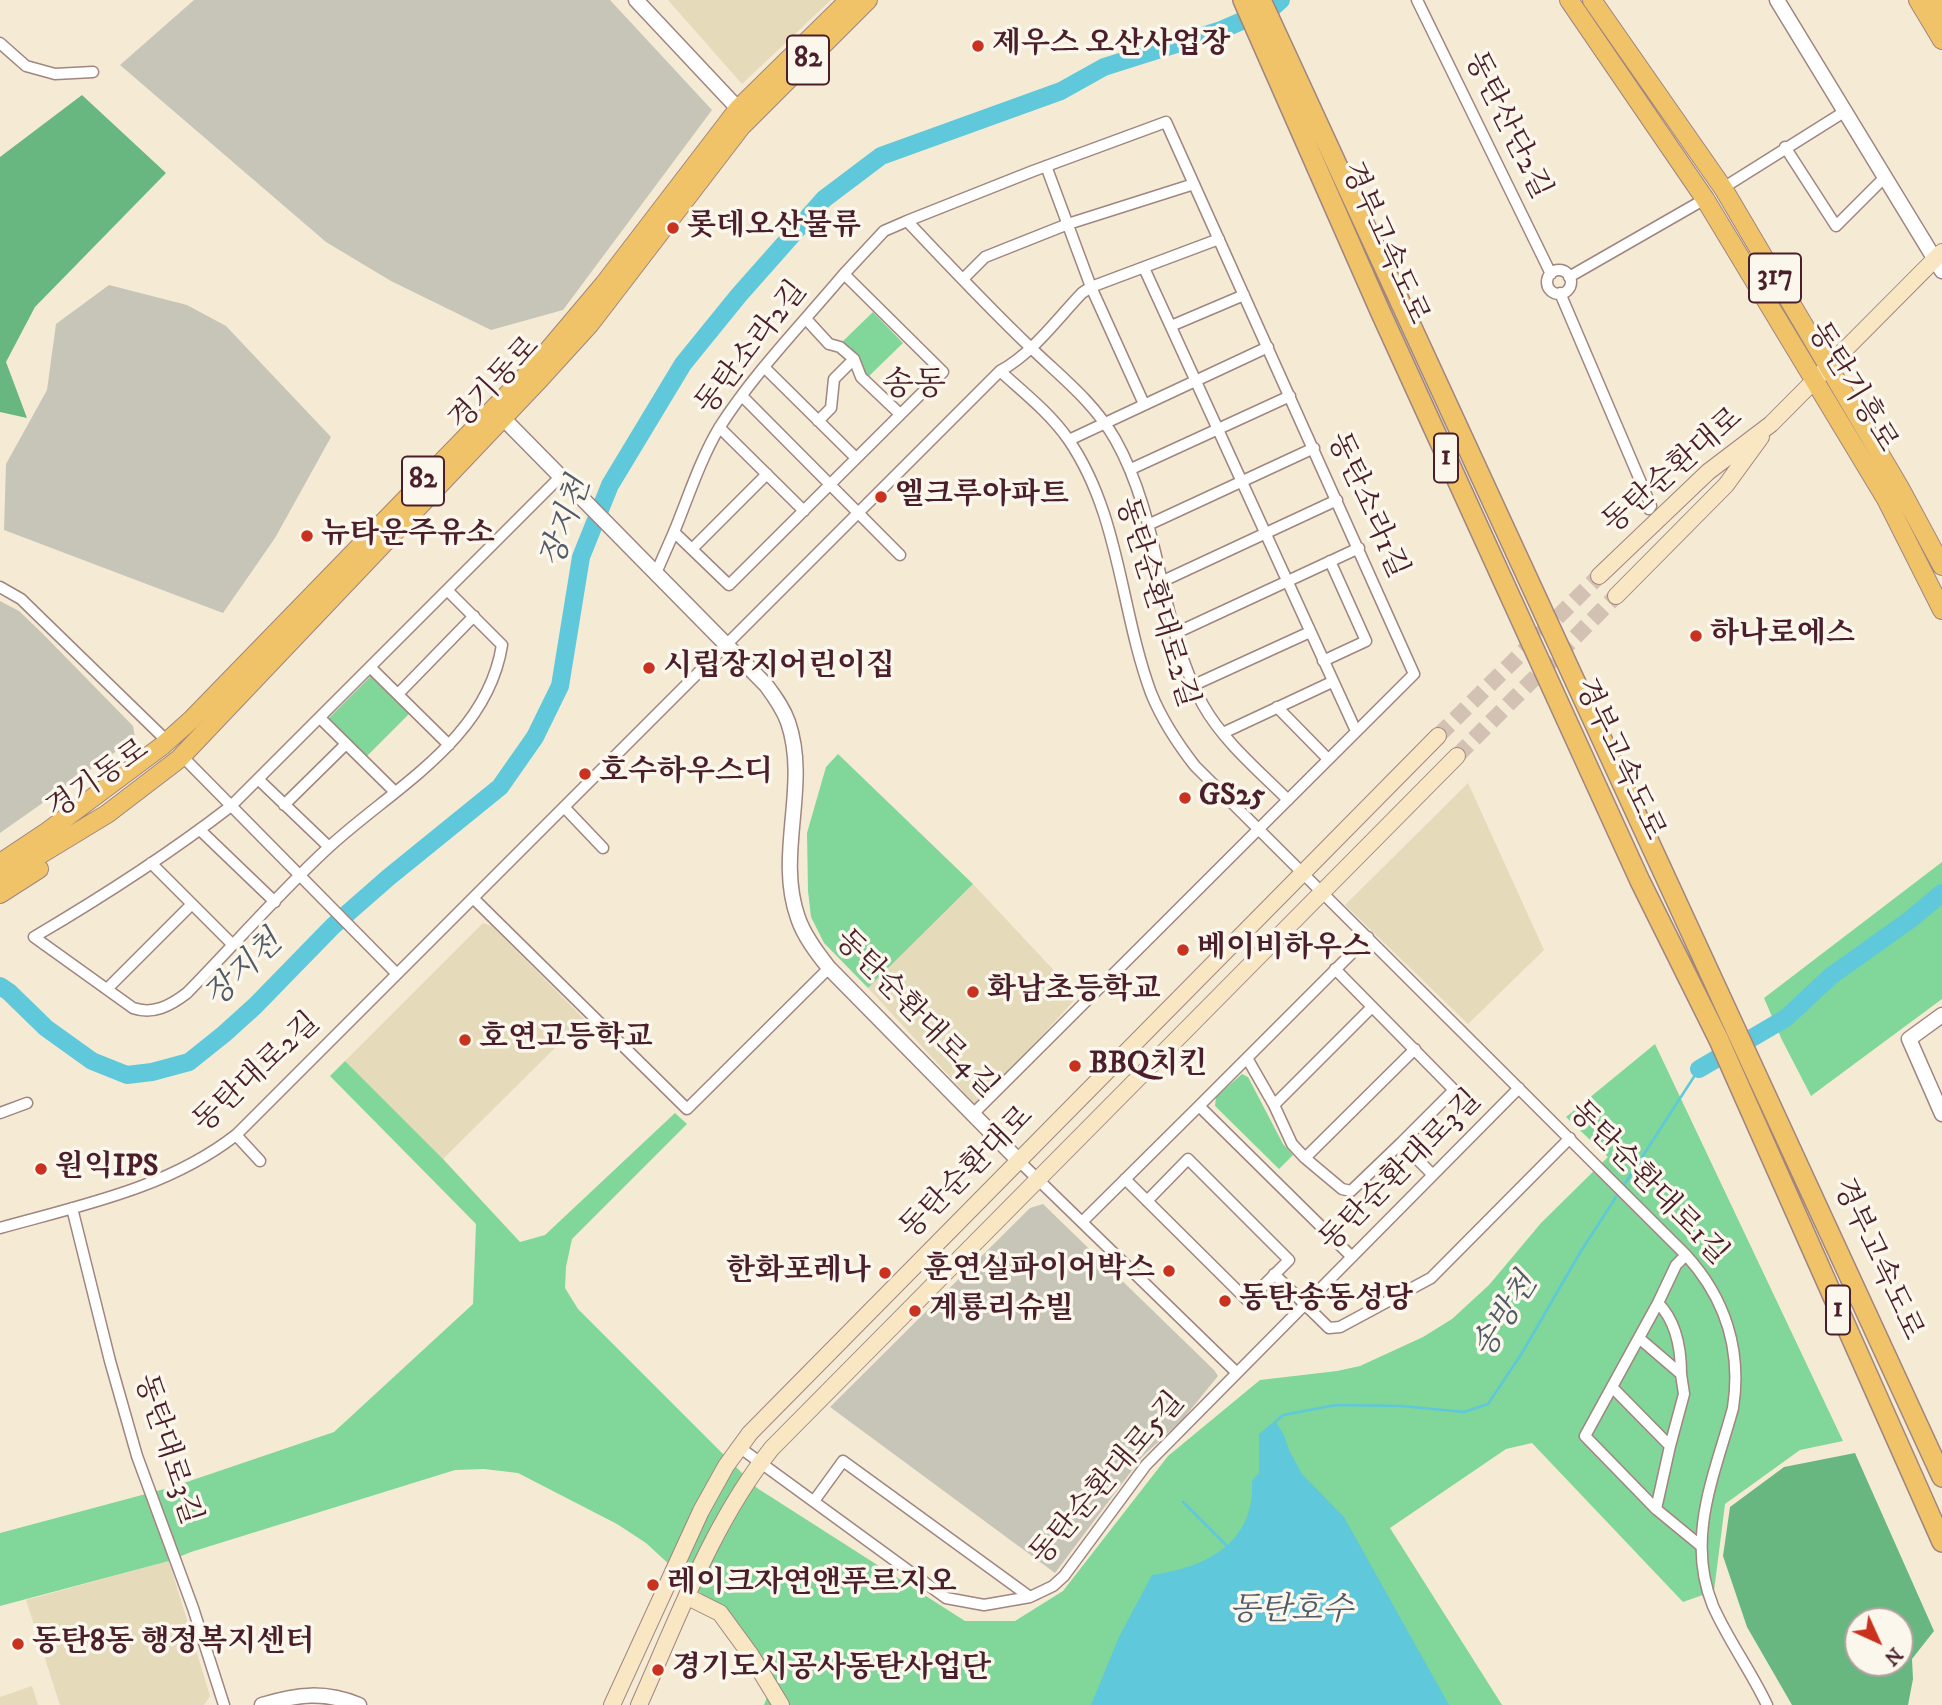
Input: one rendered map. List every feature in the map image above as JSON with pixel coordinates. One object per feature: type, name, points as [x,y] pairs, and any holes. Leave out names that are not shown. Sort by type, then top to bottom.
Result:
[{"type":"highway","name":"경부고속도로","points":[[1242,0],[1271,43],[1656,853],[1728,1035],[1736,1077],[1942,1542]]},
{"type":"highway","name":"경부고속도로","points":[[1261,0],[1271,43],[1448,462],[1637,874],[1728,1035],[1753,1065],[1942,1477]]},
{"type":"main road","name":"경기동로","points":[[0,863],[68,816],[191,720],[590,324],[743,114],[849,0]]},
{"type":"main road","name":"경기동로","points":[[743,114],[868,0]]},
{"type":"main road","name":"동탄기흥로","points":[[1569,0],[1705,199],[1886,499],[1942,610]]},
{"type":"main road","name":"동탄기흥로","points":[[1592,0],[1723,188],[1900,488],[1942,566]]},
{"type":"main road","points":[[1918,0],[1942,38]]},
{"type":"main road","points":[[1933,0],[1942,15]]},
{"type":"main road","points":[[1771,424],[1940,261]]},
{"type":"main road","name":"경기동로","points":[[0,879],[107,814],[181,756],[499,414]]},
{"type":"main road","name":"동탄순환대로","points":[[1600,576],[1708,472],[1771,424]]},
{"type":"main road","name":"동탄순환대로","points":[[1616,596],[1727,485],[1771,424]]},
{"type":"main road","name":"동탄순환대로","points":[[612,1705],[701,1511],[739,1447],[1438,736]]},
{"type":"main road","name":"동탄순환대로","points":[[639,1705],[727,1513],[784,1433],[1457,756]]},
{"type":"main road","points":[[0,894],[32,874],[107,814]]},
{"type":"main road","points":[[0,849],[68,816]]},
{"type":"main road","points":[[1081,1136],[1069,1135],[1064,1127],[1119,1061]]},
{"type":"main road","points":[[985,1197],[998,1197],[1003,1206],[1002,1215]]},
{"type":"main road","points":[[688,1597],[720,1613],[750,1654],[781,1705]]},
{"type":"street","points":[[636,0],[743,114]]},
{"type":"street","name":"동탄산단2길","points":[[1418,0],[1551,274]]},
{"type":"street","points":[[1777,0],[1884,178],[1940,261]]},
{"type":"street","points":[[0,43],[26,66],[55,74],[93,72]]},
{"type":"street","points":[[1723,188],[1844,112]]},
{"type":"street","name":"동탄소라1길","points":[[845,274],[884,231],[1046,166],[1166,122],[1414,674],[973,1114]]},
{"type":"street","points":[[1785,147],[1836,226],[1884,178]]},
{"type":"street","points":[[1046,166],[1091,287],[1144,404]]},
{"type":"street","points":[[963,279],[985,257],[1068,224],[1194,184]]},
{"type":"street","points":[[1569,277],[1705,199]]},
{"type":"street","points":[[906,221],[1030,347],[1078,390],[1104,422],[1130,469],[1150,524],[1176,633],[1194,685],[1223,733],[1288,800]]},
{"type":"street","points":[[1000,371],[1013,363],[1091,287],[1219,239]]},
{"type":"street","points":[[1144,268],[1356,731]]},
{"type":"street","points":[[1560,271],[1569,277],[1569,288],[1560,293],[1549,288],[1548,280],[1551,274],[1560,271]]},
{"type":"street","name":"동탄소라2길","points":[[845,274],[943,372],[729,585],[674,532],[710,445],[720,428],[742,396],[806,319],[845,274]]},
{"type":"street","points":[[1560,293],[1651,506],[1649,509]]},
{"type":"street","points":[[1171,327],[1244,295]]},
{"type":"street","points":[[806,319],[829,345],[840,347],[853,359],[861,377],[900,414]]},
{"type":"street","points":[[1069,440],[1268,347]]},
{"type":"street","points":[[818,421],[831,408],[834,379],[853,359]]},
{"type":"street","points":[[765,368],[856,458]]},
{"type":"street","name":"동탄순환대로2길","points":[[1000,371],[1054,421],[1069,440],[1089,477],[1104,512],[1151,691],[1172,737],[1195,766],[1323,892]]},
{"type":"street","name":"동탄대로2길","points":[[0,1228],[145,1186],[180,1172],[216,1151],[236,1135],[1000,371]]},
{"type":"street","points":[[742,396],[900,555]]},
{"type":"street","points":[[1130,469],[1290,396]]},
{"type":"street","name":"동탄순환대로4길","points":[[499,414],[766,685],[780,704],[795,748],[790,870],[792,896],[798,919],[810,943],[828,968],[1020,1161]]},
{"type":"street","points":[[720,428],[804,511]]},
{"type":"street","points":[[1150,524],[1314,448]]},
{"type":"street","points":[[692,549],[767,474]]},
{"type":"street","points":[[447,590],[502,645],[500,660],[491,684],[472,718],[449,745],[414,778],[394,791],[329,847],[187,993],[174,1003],[159,1009],[143,1011],[132,1008],[34,937],[95,901],[231,806],[320,718],[370,667],[447,590],[560,477]]},
{"type":"street","points":[[1163,581],[1337,500]]},
{"type":"street","points":[[656,573],[674,532]]},
{"type":"street","points":[[1176,633],[1359,548]]},
{"type":"street","points":[[1323,661],[1366,641],[1330,562]]},
{"type":"street","points":[[0,587],[21,599],[167,741]]},
{"type":"street","points":[[398,694],[474,616]]},
{"type":"street","points":[[1194,685],[1310,632]]},
{"type":"street","points":[[370,667],[449,745]]},
{"type":"street","points":[[1223,733],[1332,682]]},
{"type":"street","points":[[1277,707],[1328,759]]},
{"type":"street","points":[[320,718],[394,791]]},
{"type":"street","points":[[285,805],[346,744]]},
{"type":"street","points":[[181,756],[397,974]]},
{"type":"street","points":[[258,779],[329,847]]},
{"type":"street","points":[[564,807],[603,848]]},
{"type":"street","points":[[200,830],[275,902]]},
{"type":"street","points":[[151,863],[233,945]]},
{"type":"street","name":"동탄순환대로1길","points":[[1323,892],[1686,1255],[1719,1299],[1730,1328],[1736,1360],[1736,1391],[1702,1516],[1700,1546],[1706,1586],[1714,1608],[1767,1705]]},
{"type":"street","points":[[473,898],[687,1109],[828,968]]},
{"type":"street","points":[[107,989],[192,904]]},
{"type":"street","points":[[1082,1222],[1367,937]]},
{"type":"street","points":[[1247,1058],[1292,1144],[1342,1189],[1351,1191],[1454,1090],[1335,969]]},
{"type":"street","points":[[1273,1105],[1372,1007]]},
{"type":"street","points":[[1942,1015],[1909,1039],[1942,1114]]},
{"type":"street","points":[[1305,1158],[1415,1049]]},
{"type":"street","name":"동탄순환대로3길","points":[[1237,1373],[1519,1088]]},
{"type":"street","points":[[0,1113],[27,1103]]},
{"type":"street","points":[[1199,1106],[1352,1257]]},
{"type":"street","points":[[236,1135],[260,1161]]},
{"type":"street","points":[[1275,1274],[1329,1328],[1340,1327],[1431,1278],[1570,1138]]},
{"type":"street","points":[[1401,1143],[1433,1175]]},
{"type":"street","points":[[1125,1179],[1147,1201],[1248,1301],[1289,1260],[1188,1159],[1147,1201]]},
{"type":"street","points":[[1020,1161],[1237,1373]]},
{"type":"street","name":"동탄대로3길","points":[[72,1208],[110,1362],[137,1456],[193,1608],[224,1705]]},
{"type":"street","points":[[1686,1255],[1676,1265],[1585,1436],[1656,1509],[1700,1546]]},
{"type":"street","points":[[1656,1509],[1684,1394],[1681,1349],[1665,1310],[1658,1303]]},
{"type":"street","points":[[1639,1338],[1681,1374]]},
{"type":"street","name":"동탄순환대로5길","points":[[739,1447],[946,1598],[984,1605],[1030,1597],[1053,1586],[1064,1576],[1146,1465],[1237,1373]]},
{"type":"street","points":[[1612,1387],[1670,1446]]},
{"type":"street","points":[[814,1502],[843,1461],[1030,1597]]},
{"type":"street","points":[[262,1705],[307,1694],[326,1695],[359,1705]]},
{"type":"shaded area","points":[[194,0],[610,0],[712,110],[563,310],[491,330],[391,281],[326,242],[120,65]]},
{"type":"shaded area","points":[[668,0],[831,0],[742,84]]},
{"type":"shaded area","points":[[109,285],[187,305],[226,326],[331,437],[275,538],[223,613],[4,530],[6,464],[47,390],[56,324]]},
{"type":"shaded area","points":[[0,601],[19,611],[42,633],[133,726],[135,738],[0,833]]},
{"type":"shaded area","points":[[1468,783],[1544,950],[1468,1024],[1345,905]]},
{"type":"shaded area","name":"화남초등학교","points":[[973,884],[1078,996],[981,1103],[974,1103],[868,988]]},
{"type":"shaded area","name":"호연고등학교","points":[[483,923],[492,926],[584,1019],[443,1159],[345,1061]]},
{"type":"shaded area","points":[[1043,1204],[1218,1376],[1183,1419],[1142,1457],[1055,1573],[830,1407],[1030,1208]]},
{"type":"shaded area","points":[[169,1561],[210,1696],[204,1705],[60,1705],[26,1600]]},
{"type":"shaded area","points":[[32,1686],[38,1705],[0,1705],[0,1697]]},
{"type":"green space","points":[[82,95],[166,173],[35,307],[6,362],[27,418],[0,412],[0,157]]},
{"type":"green space","points":[[873,312],[903,343],[867,378],[841,343]]},
{"type":"green space","points":[[371,676],[409,714],[367,756],[329,718]]},
{"type":"green space","points":[[838,754],[973,884],[868,988],[824,943],[811,917],[807,833],[826,767]]},
{"type":"green space","points":[[1942,862],[1942,999],[1811,1096],[1764,998]]},
{"type":"green space","points":[[1655,1044],[1843,1441],[1800,1450],[1725,1504],[1714,1591],[1683,1602],[1532,1443],[1506,1449],[1390,1528],[1502,1705],[764,1705],[767,1697],[710,1602],[646,1543],[617,1524],[518,1473],[484,1469],[455,1470],[169,1561],[0,1606],[0,1533],[172,1487],[334,1432],[473,1304],[476,1224],[330,1076],[345,1061],[443,1159],[520,1242],[545,1235],[675,1113],[687,1124],[572,1239],[565,1288],[578,1309],[757,1488],[965,1621],[1015,1621],[1063,1591],[1168,1456],[1260,1380],[1360,1366],[1423,1337],[1452,1319],[1489,1285],[1541,1223],[1608,1157],[1566,1117]]},
{"type":"green space","points":[[1242,1074],[1248,1077],[1283,1144],[1293,1155],[1279,1169],[1215,1106],[1216,1097]]},
{"type":"green space","points":[[1855,1453],[1934,1631],[1914,1656],[1914,1607],[1844,1607],[1844,1677],[1913,1677],[1908,1705],[1792,1705],[1747,1627],[1723,1556],[1730,1507],[1784,1467]]},
{"type":"water","name":"동탄호수","points":[[1275,1421],[1302,1474],[1344,1517],[1449,1705],[1091,1705],[1119,1637],[1152,1575],[1191,1566],[1209,1558],[1236,1536],[1251,1503],[1252,1481],[1259,1473],[1259,1434]]},
{"type":"waterway","name":"장지천","points":[[0,986],[46,1028],[92,1061],[127,1075],[152,1072],[189,1062],[255,1006],[333,926],[500,787],[535,737],[560,686],[581,557],[610,485],[683,364],[739,295],[824,199],[881,156],[1061,91],[1104,67],[1221,30],[1272,8],[1281,0]]},
{"type":"waterway","name":"송방천","points":[[1699,1069],[1786,1018],[1831,976],[1911,919],[1942,893]]},
{"type":"waterway","name":"송방천","points":[[1622,1188],[1699,1069]]},
{"type":"waterway","name":"송방천","points":[[1275,1422],[1283,1415],[1336,1405],[1402,1406],[1464,1412],[1488,1404],[1618,1194]]},
{"type":"waterway","points":[[1183,1502],[1227,1546]]},
{"type":"tunnel","points":[[1438,736],[1599,576]]},
{"type":"tunnel","points":[[1457,756],[1616,596]]},
{"type":"place","name":"제우스 오산사업장","points":[[978,46]]},
{"type":"place","name":"롯데오산물류","points":[[673,228]]},
{"type":"place","name":"엘크루아파트","points":[[881,497]]},
{"type":"place","name":"뉴타운주유소","points":[[307,536]]},
{"type":"place","name":"하나로에스","points":[[1696,636]]},
{"type":"place","name":"시립장지어린이집","points":[[649,668]]},
{"type":"place","name":"호수하우스디","points":[[585,774]]},
{"type":"place","name":"GS25","points":[[1185,798]]},
{"type":"place","name":"베이비하우스","points":[[1183,950]]},
{"type":"place","name":"화남초등학교","points":[[973,992]]},
{"type":"place","name":"호연고등학교","points":[[465,1040]]},
{"type":"place","name":"BBQ치킨","points":[[1075,1066]]},
{"type":"place","name":"원익IPS","points":[[41,1169]]},
{"type":"place","name":"훈연실파이어박스","points":[[1169,1271]]},
{"type":"place","name":"한화포레나","points":[[885,1273]]},
{"type":"place","name":"동탄송동성당","points":[[1225,1301]]},
{"type":"place","name":"계룡리슈빌","points":[[915,1311]]},
{"type":"place","name":"레이크자연앤푸르지오","points":[[653,1585]]},
{"type":"place","name":"동탄8동 행정복지센터","points":[[18,1644]]},
{"type":"place","name":"경기도시공사동탄사업단","points":[[658,1670]]},
{"type":"district","name":"송동","points":[[914,387]]}]
